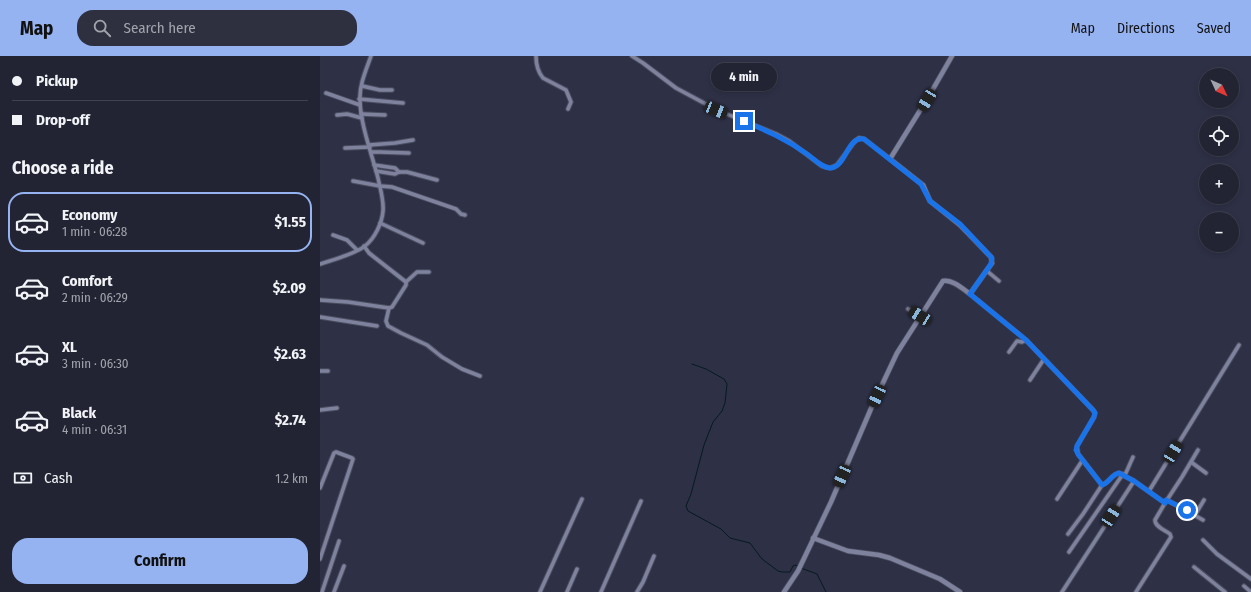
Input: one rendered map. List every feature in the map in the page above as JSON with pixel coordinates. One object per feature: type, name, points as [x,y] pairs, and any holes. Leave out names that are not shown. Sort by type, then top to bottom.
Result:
[{"type":"street","points":[[320,264],[333,260],[364,246],[380,223],[383,211],[380,186],[360,105],[362,86],[371,56]]},
{"type":"street","points":[[536,56],[538,68],[543,78],[566,90],[571,99],[568,109]]},
{"type":"street","points":[[632,56],[644,63],[676,88],[716,110],[783,138],[809,155],[822,166],[830,168],[837,165],[855,141],[859,138],[864,139],[921,184],[930,201],[960,224],[991,257],[992,262],[987,271],[970,294]]},
{"type":"street","points":[[890,159],[930,96],[952,56]]},
{"type":"street","points":[[362,86],[380,90],[392,90]]},
{"type":"street","points":[[326,93],[360,105]]},
{"type":"street","points":[[360,99],[403,103]]},
{"type":"street","points":[[337,115],[385,115]]},
{"type":"street","points":[[345,148],[413,140]]},
{"type":"street","points":[[371,152],[409,153]]},
{"type":"street","points":[[374,165],[395,168],[399,172]]},
{"type":"street","points":[[376,171],[395,174],[399,172],[407,172],[437,180]]},
{"type":"street","points":[[353,181],[392,187],[456,209],[465,215]]},
{"type":"street","points":[[380,223],[423,243]]},
{"type":"street","points":[[333,236],[347,240],[357,250]]},
{"type":"street","points":[[364,246],[370,253],[406,282]]},
{"type":"street","points":[[987,271],[999,281]]},
{"type":"street","points":[[429,272],[417,272],[406,282],[406,285],[392,307],[389,308],[386,321],[388,326],[401,334],[427,345],[442,357],[462,369],[480,376]]},
{"type":"street","points":[[784,592],[798,571],[831,502],[887,374],[901,346],[944,280],[954,284],[970,294],[1026,340],[1094,411],[1094,417],[1076,448],[1082,461],[1102,485]]},
{"type":"street","points":[[320,300],[348,302],[389,308]]},
{"type":"street","points":[[908,309],[920,316]]},
{"type":"street","points":[[320,317],[376,326]]},
{"type":"street","points":[[1009,352],[1017,341],[1022,342],[1026,340]]},
{"type":"street","points":[[1149,491],[1239,345]]},
{"type":"street","points":[[1030,380],[1044,359]]},
{"type":"street","points":[[320,371],[328,371]]},
{"type":"street","points":[[320,410],[337,408]]},
{"type":"street","points":[[1136,592],[1171,537],[1170,534],[1156,525],[1154,520],[1198,450]]},
{"type":"street","points":[[320,488],[334,453],[353,459],[320,559]]},
{"type":"street","points":[[1069,552],[1124,474],[1133,457]]},
{"type":"street","points":[[1057,500],[1082,461]]},
{"type":"street","points":[[1191,462],[1206,473]]},
{"type":"street","points":[[1068,534],[1102,485],[1117,473],[1124,474],[1166,501],[1203,520]]},
{"type":"street","points":[[1062,592],[1134,481]]},
{"type":"street","points":[[540,592],[582,499]]},
{"type":"street","points":[[1195,515],[1204,500]]},
{"type":"street","points":[[601,592],[641,501]]},
{"type":"street","points":[[813,538],[843,550],[890,558],[940,579],[960,592]]},
{"type":"street","points":[[1203,540],[1217,554],[1251,579]]},
{"type":"street","points":[[322,592],[339,541]]},
{"type":"street","points":[[637,592],[654,556]]},
{"type":"street","points":[[334,592],[344,566]]},
{"type":"street","points":[[1194,567],[1225,592]]},
{"type":"street","points":[[567,592],[577,569]]},
{"type":"street","points":[[1244,586],[1251,592]]},
{"type":"waterway","points":[[692,364],[706,369],[724,379],[727,384],[725,403],[722,411],[713,422],[704,445],[691,494],[686,506],[688,511],[721,529],[730,538],[750,543],[762,559],[778,571],[790,572],[793,566],[798,566]]},
{"type":"waterway","points":[[801,568],[817,574],[826,592]]},
{"type":"route","points":[[744,121],[789,141],[822,166],[830,168],[837,165],[843,159],[855,141],[859,138],[864,139],[921,184],[930,201],[960,224],[992,258],[991,264],[970,294],[1026,340],[1095,413],[1095,416],[1076,450],[1102,485],[1108,482],[1115,474],[1119,473],[1125,475],[1165,503],[1166,500],[1187,510]]}]
